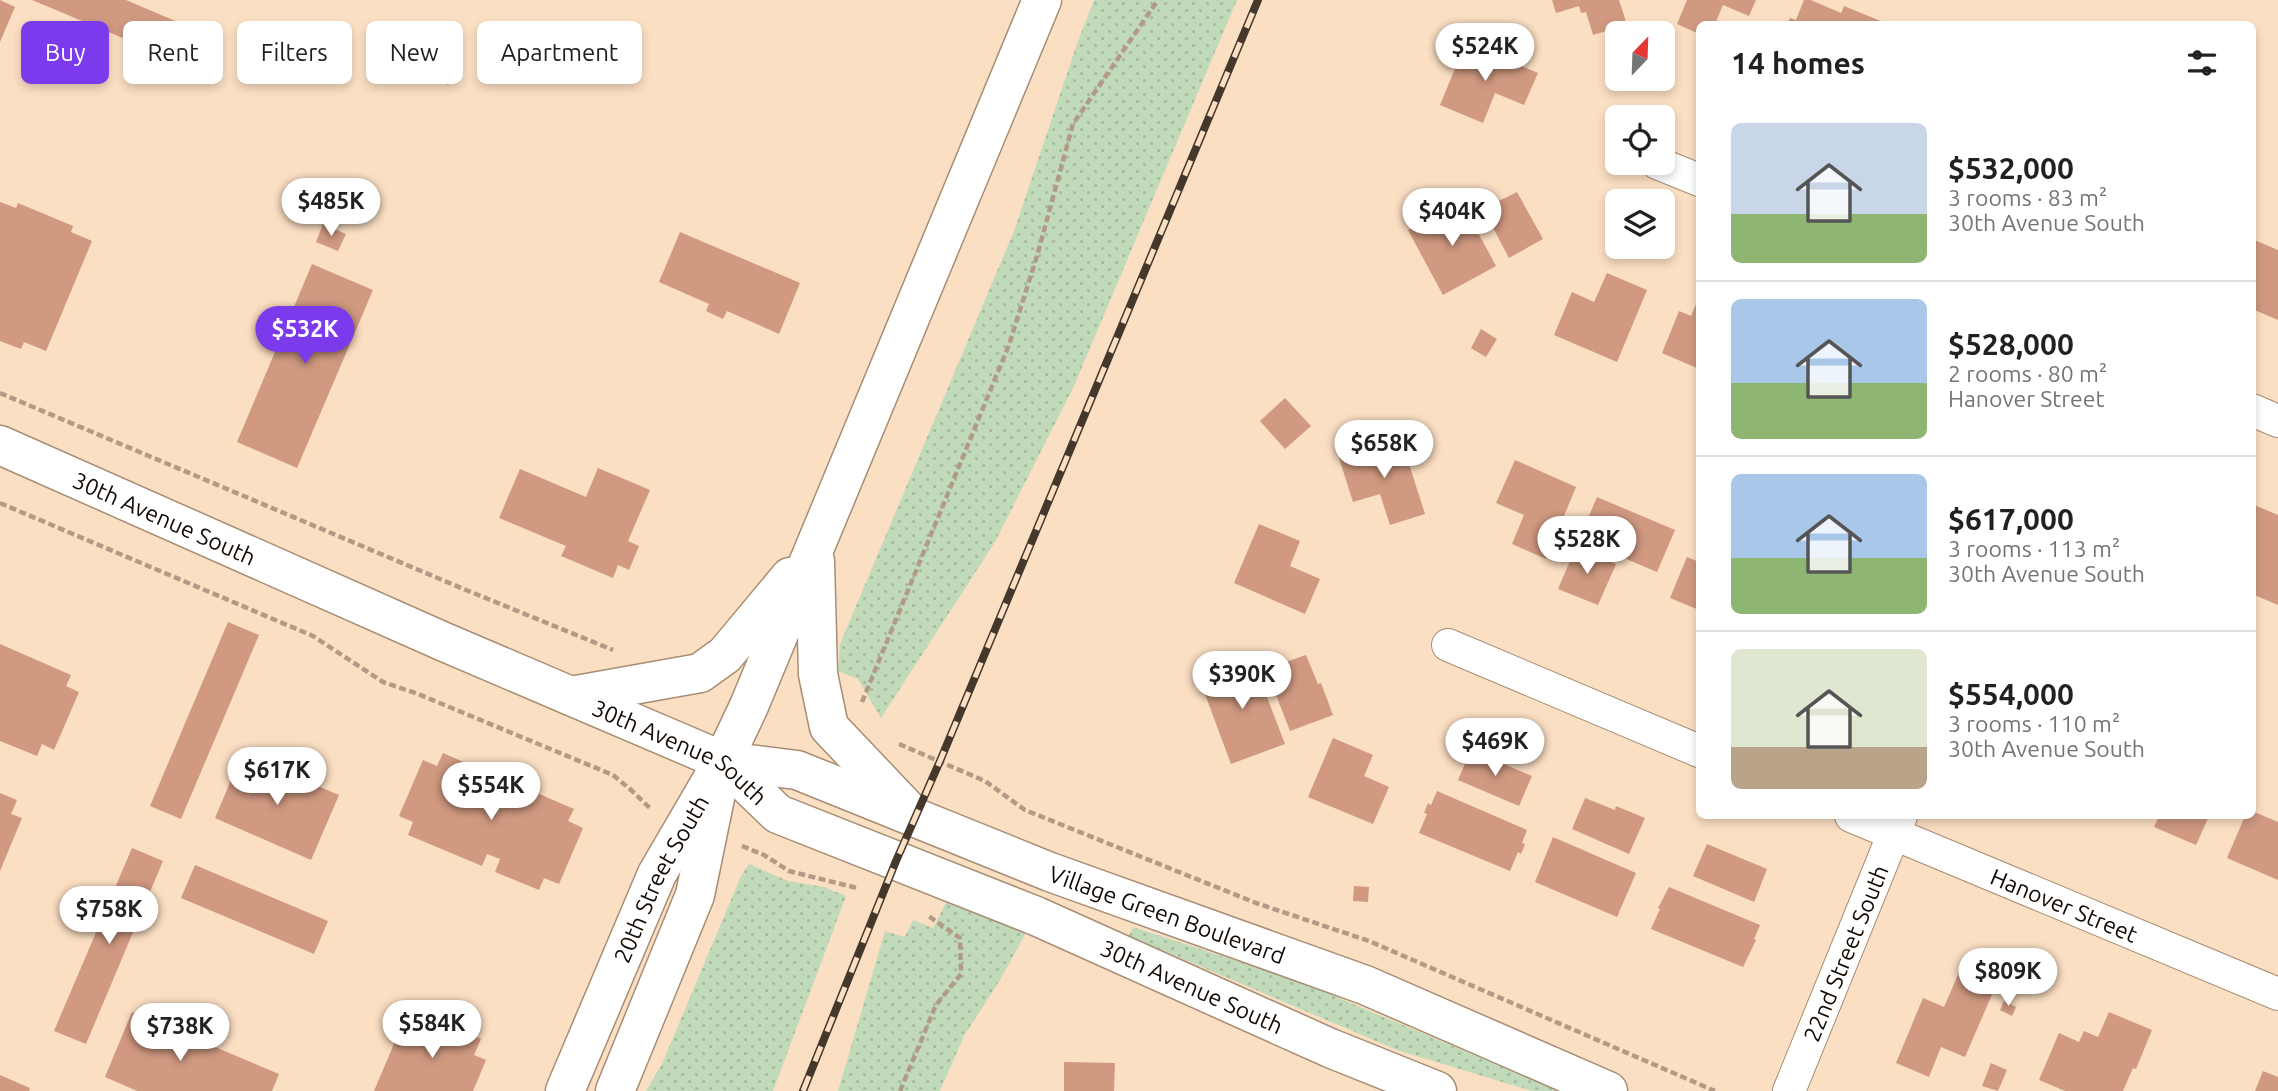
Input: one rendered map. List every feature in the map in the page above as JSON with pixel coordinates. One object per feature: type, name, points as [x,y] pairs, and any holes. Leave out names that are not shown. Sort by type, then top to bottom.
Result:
[{"type":"street","points":[[723,761],[1042,0]]},
{"type":"street","points":[[1675,170],[1696,179]]},
{"type":"street","points":[[2256,412],[2278,421]]},
{"type":"street","name":"30th Avenue South","points":[[0,445],[723,761],[778,814],[1036,916],[1330,1048],[1437,1091]]},
{"type":"street","points":[[571,696],[700,673],[725,655],[814,548]]},
{"type":"street","points":[[814,548],[818,674],[829,727],[915,817]]},
{"type":"street","points":[[1448,645],[1696,750]]},
{"type":"street","name":"Village Green Boulevard","points":[[723,761],[797,770],[1051,872],[1365,985],[1608,1091]]},
{"type":"street","name":"20th Street South","points":[[565,1091],[657,874],[723,761]]},
{"type":"street","name":"20th Street South","points":[[615,1091],[695,895],[723,761]]},
{"type":"street","name":"Hanover Street","points":[[1867,819],[1898,825],[2278,994]]},
{"type":"street","name":"22nd Street South","points":[[1789,1091],[1898,825]]},
{"type":"path","points":[[860,706],[1009,345],[1037,256],[1073,124],[1158,0]]},
{"type":"path","points":[[0,393],[466,590],[625,654]]},
{"type":"path","points":[[0,503],[313,636],[383,682],[613,775],[651,809]]},
{"type":"path","points":[[896,743],[985,781],[1025,810],[1256,903],[1369,941],[1715,1091]]},
{"type":"path","points":[[764,855],[789,871],[869,891]]},
{"type":"path","points":[[900,1091],[936,1005],[961,974],[960,938],[922,911]]},
{"type":"green space","points":[[1094,0],[1237,0],[1074,386],[995,542],[881,718],[858,679],[838,671],[840,644],[1014,231]]},
{"type":"green space","points":[[749,864],[788,881],[824,887],[846,896],[773,1091],[646,1091],[662,1064],[741,876]]},
{"type":"green space","points":[[948,899],[1026,933],[964,1036],[940,1091],[838,1091],[885,931],[905,937],[913,920],[933,928]]},
{"type":"green space","points":[[1133,927],[1301,982],[1559,1091],[1532,1091],[1397,1050],[1129,936]]},
{"type":"building","points":[[0,0],[15,7],[0,42]]},
{"type":"building","points":[[32,0],[126,0],[175,21],[123,21],[123,38],[109,32],[109,21],[82,21]]},
{"type":"building","points":[[1552,0],[1619,0],[1626,21],[1605,21],[1605,31],[1593,35],[1586,12],[1581,13],[1579,6],[1556,13]]},
{"type":"building","points":[[1687,0],[1756,0],[1749,16],[1723,5],[1716,21],[1696,21],[1696,33],[1677,24]]},
{"type":"building","points":[[1804,0],[1811,0],[1841,13],[1844,6],[1881,21],[1788,21],[1790,18],[1796,20]]},
{"type":"building","points":[[1466,42],[1538,73],[1524,105],[1495,93],[1483,123],[1440,105]]},
{"type":"building","points":[[1517,192],[1543,239],[1509,258],[1483,209]]},
{"type":"building","points":[[1461,201],[1496,266],[1443,295],[1408,230]]},
{"type":"building","points":[[0,202],[16,208],[18,203],[73,226],[71,232],[92,241],[46,351],[24,342],[21,349],[0,341]]},
{"type":"building","points":[[323,224],[346,234],[338,251],[316,242]]},
{"type":"building","points":[[680,232],[800,283],[779,334],[727,311],[723,319],[706,311],[709,304],[659,282]]},
{"type":"building","points":[[2256,241],[2278,250],[2278,320],[2256,311]]},
{"type":"building","points":[[312,264],[373,290],[297,468],[237,442]]},
{"type":"building","points":[[1607,273],[1647,290],[1617,362],[1554,335],[1572,292],[1594,302]]},
{"type":"building","points":[[1696,304],[1696,368],[1662,353],[1679,311],[1691,316]]},
{"type":"building","points":[[1481,329],[1497,339],[1486,357],[1471,348]]},
{"type":"building","points":[[1285,398],[1311,426],[1285,449],[1260,421]]},
{"type":"building","points":[[1401,439],[1425,514],[1390,525],[1380,494],[1353,502],[1339,458]]},
{"type":"building","points":[[1515,460],[1576,487],[1546,559],[1512,544],[1524,515],[1496,503]]},
{"type":"building","points":[[598,468],[650,490],[628,541],[639,546],[629,570],[618,565],[613,578],[561,556],[566,546],[499,518],[520,469],[586,497]]},
{"type":"building","points":[[1597,497],[1675,530],[1657,572],[1579,539]]},
{"type":"building","points":[[2256,506],[2278,515],[2278,605],[2256,596]]},
{"type":"building","points":[[1259,524],[1300,541],[1290,566],[1320,579],[1305,614],[1234,583]]},
{"type":"building","points":[[1576,547],[1616,564],[1598,605],[1558,589]]},
{"type":"building","points":[[1687,557],[1696,561],[1696,609],[1670,598]]},
{"type":"building","points":[[228,622],[259,635],[181,819],[150,806]]},
{"type":"building","points":[[0,644],[71,675],[66,686],[79,692],[54,750],[42,744],[37,756],[0,741]]},
{"type":"building","points":[[1306,655],[1318,684],[1321,683],[1333,715],[1290,731],[1266,669]]},
{"type":"building","points":[[1252,658],[1285,744],[1231,764],[1199,678]]},
{"type":"building","points":[[1333,738],[1373,755],[1364,776],[1389,787],[1373,824],[1308,797]]},
{"type":"building","points":[[1471,750],[1532,776],[1519,806],[1458,780]]},
{"type":"building","points":[[443,753],[516,785],[511,797],[524,803],[530,790],[574,809],[568,821],[583,828],[559,884],[544,878],[539,890],[495,872],[500,859],[487,854],[482,866],[408,835],[413,822],[399,816],[423,760],[437,766]]},
{"type":"building","points":[[242,754],[339,795],[311,860],[215,818]]},
{"type":"building","points":[[1437,791],[1527,830],[1521,854],[1518,852],[1510,871],[1419,833],[1427,814],[1424,813],[1428,803],[1431,805]]},
{"type":"building","points":[[0,793],[17,800],[11,814],[22,818],[0,871]]},
{"type":"building","points":[[1585,798],[1615,810],[1616,806],[1645,818],[1629,854],[1572,829]]},
{"type":"building","points":[[2256,813],[2278,822],[2278,880],[2227,858],[2244,819],[2256,819]]},
{"type":"building","points":[[2158,819],[2208,819],[2196,845],[2154,827]]},
{"type":"building","points":[[1553,837],[1636,873],[1617,917],[1535,882]]},
{"type":"building","points":[[1707,844],[1767,869],[1754,902],[1693,876]]},
{"type":"building","points":[[132,848],[163,861],[86,1044],[54,1031]]},
{"type":"building","points":[[195,865],[328,921],[314,954],[181,898]]},
{"type":"building","points":[[1354,886],[1369,887],[1368,902],[1353,901]]},
{"type":"building","points":[[1669,887],[1760,925],[1743,967],[1651,929]]},
{"type":"building","points":[[1961,968],[1997,983],[1965,1057],[1941,1047],[1929,1077],[1896,1063],[1923,998],[1944,1007]]},
{"type":"building","points":[[2004,1001],[2016,1007],[2012,1016],[2000,1010]]},
{"type":"building","points":[[132,1012],[279,1074],[272,1091],[137,1091],[105,1077]]},
{"type":"building","points":[[2109,1012],[2152,1030],[2136,1069],[2133,1068],[2123,1091],[2065,1091],[2039,1080],[2059,1033],[2079,1042],[2084,1031],[2098,1037]]},
{"type":"building","points":[[423,1015],[481,1039],[474,1055],[486,1060],[473,1091],[374,1091],[402,1025],[416,1030]]},
{"type":"building","points":[[1064,1062],[1115,1063],[1114,1091],[1064,1091]]},
{"type":"building","points":[[1991,1063],[2007,1070],[1998,1091],[1982,1086]]},
{"type":"building","points":[[2263,1071],[2278,1077],[2278,1091],[2255,1091]]},
{"type":"building","points":[[0,1075],[30,1088],[29,1091],[0,1091]]},
{"type":"railway","points":[[803,1091],[896,861],[1258,0]]}]
